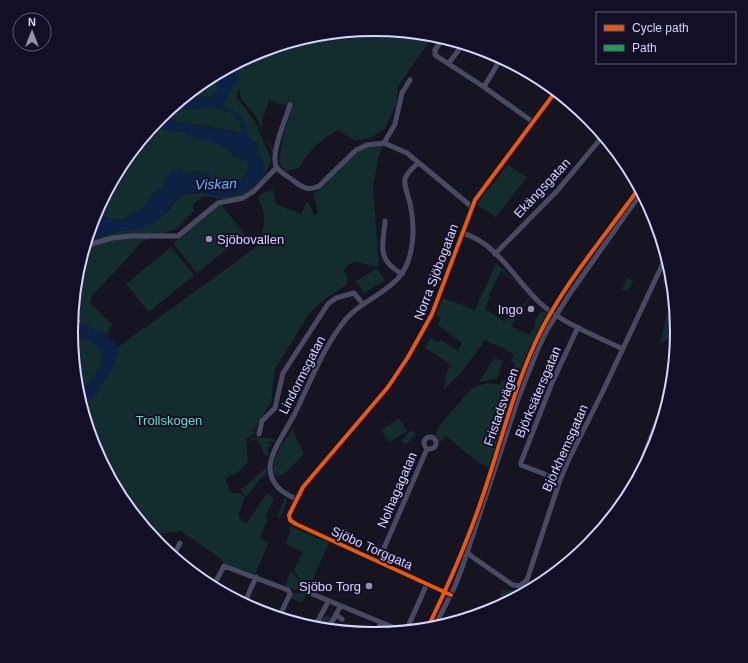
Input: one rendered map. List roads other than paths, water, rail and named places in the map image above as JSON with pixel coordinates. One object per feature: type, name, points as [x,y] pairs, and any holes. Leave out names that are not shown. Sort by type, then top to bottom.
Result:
[{"type":"street","points":[[440,44],[435,54],[533,122]]},
{"type":"street","points":[[449,63],[459,49]]},
{"type":"street","points":[[484,87],[498,63]]},
{"type":"street","points":[[384,143],[395,124],[402,93],[410,80]]},
{"type":"street","name":"Norra Sjöbogatan","points":[[289,515],[303,487],[388,387],[408,358],[432,314],[472,207],[480,193],[552,96]]},
{"type":"street","points":[[290,105],[279,139],[275,162],[277,167],[306,189],[313,189],[324,183],[356,150],[367,145],[384,143],[407,154],[472,207]]},
{"type":"street","name":"Ekängsgatan","points":[[495,254],[557,191],[599,141]]},
{"type":"street","name":"Lindormsgatan","points":[[296,499],[280,490],[272,480],[270,468],[272,457],[329,345],[347,319],[362,304],[394,283],[402,274],[408,260],[412,243],[412,215],[405,179],[418,163]]},
{"type":"street","points":[[92,244],[112,238],[131,236],[178,236],[218,204],[243,198],[254,191],[277,167]]},
{"type":"street","name":"Fristadsvägen","points":[[555,313],[576,275],[635,193]]},
{"type":"street","name":"Fristadsvägen","points":[[438,620],[451,595],[522,375],[536,341],[637,198]]},
{"type":"street","points":[[385,221],[384,259],[389,266],[402,274]]},
{"type":"street","points":[[462,233],[481,240],[539,301],[555,313],[578,327],[623,349]]},
{"type":"street","name":"Björkhemsgatan","points":[[465,550],[513,585],[523,584],[528,578],[560,480],[662,266]]},
{"type":"street","points":[[259,434],[262,421],[275,408],[283,373],[328,304],[336,298],[354,293],[362,304]]},
{"type":"street","name":"Björksätersgatan","points":[[560,480],[521,465],[552,383],[578,327]]},
{"type":"street","name":"Nolhagagatan","points":[[378,562],[427,448]]},
{"type":"street","name":"Sjöbo Torggata","points":[[289,515],[290,520],[296,524],[451,595]]},
{"type":"street","points":[[176,551],[180,543]]},
{"type":"street","name":"Fristadsvägen","points":[[431,621],[465,550]]},
{"type":"street","points":[[216,581],[224,566],[256,577],[290,592],[281,612]]},
{"type":"street","points":[[246,599],[256,577]]},
{"type":"street","points":[[409,624],[426,584]]},
{"type":"street","points":[[310,593],[328,602],[389,626]]},
{"type":"street","points":[[318,621],[328,602]]},
{"type":"street","points":[[331,623],[340,607]]},
{"type":"street","points":[[336,615],[342,619]]},
{"type":"street","points":[[379,627],[381,623]]},
{"type":"water","name":"Viskan","points":[[238,69],[238,79],[223,104],[241,117],[249,139],[255,142],[264,167],[260,179],[249,189],[229,197],[199,192],[185,194],[180,196],[158,220],[153,223],[131,231],[115,232],[93,239],[101,217],[122,220],[147,206],[151,196],[164,187],[163,184],[172,170],[178,169],[186,174],[198,171],[209,175],[210,181],[215,180],[229,184],[246,176],[249,162],[241,159],[226,148],[197,139],[183,131],[174,132],[160,129],[168,120],[242,134],[240,121],[230,112],[215,107],[193,109],[181,108],[195,96],[210,97],[216,93],[218,87],[216,82]]},
{"type":"water","points":[[78,323],[98,330],[109,337],[118,347],[114,365],[96,394],[87,401],[84,389],[97,373],[100,366],[101,353],[98,347],[86,340],[78,338]]},
{"type":"railway","points":[[646,447],[652,432]]},
{"type":"place","name":"Sjöbovallen","points":[[209,239]]},
{"type":"place","name":"Ingo","points":[[531,309]]},
{"type":"place","name":"Sjöbo Torg","points":[[369,586]]},
{"type":"park label","name":"Trollskogen","points":[[169,420]]}]
